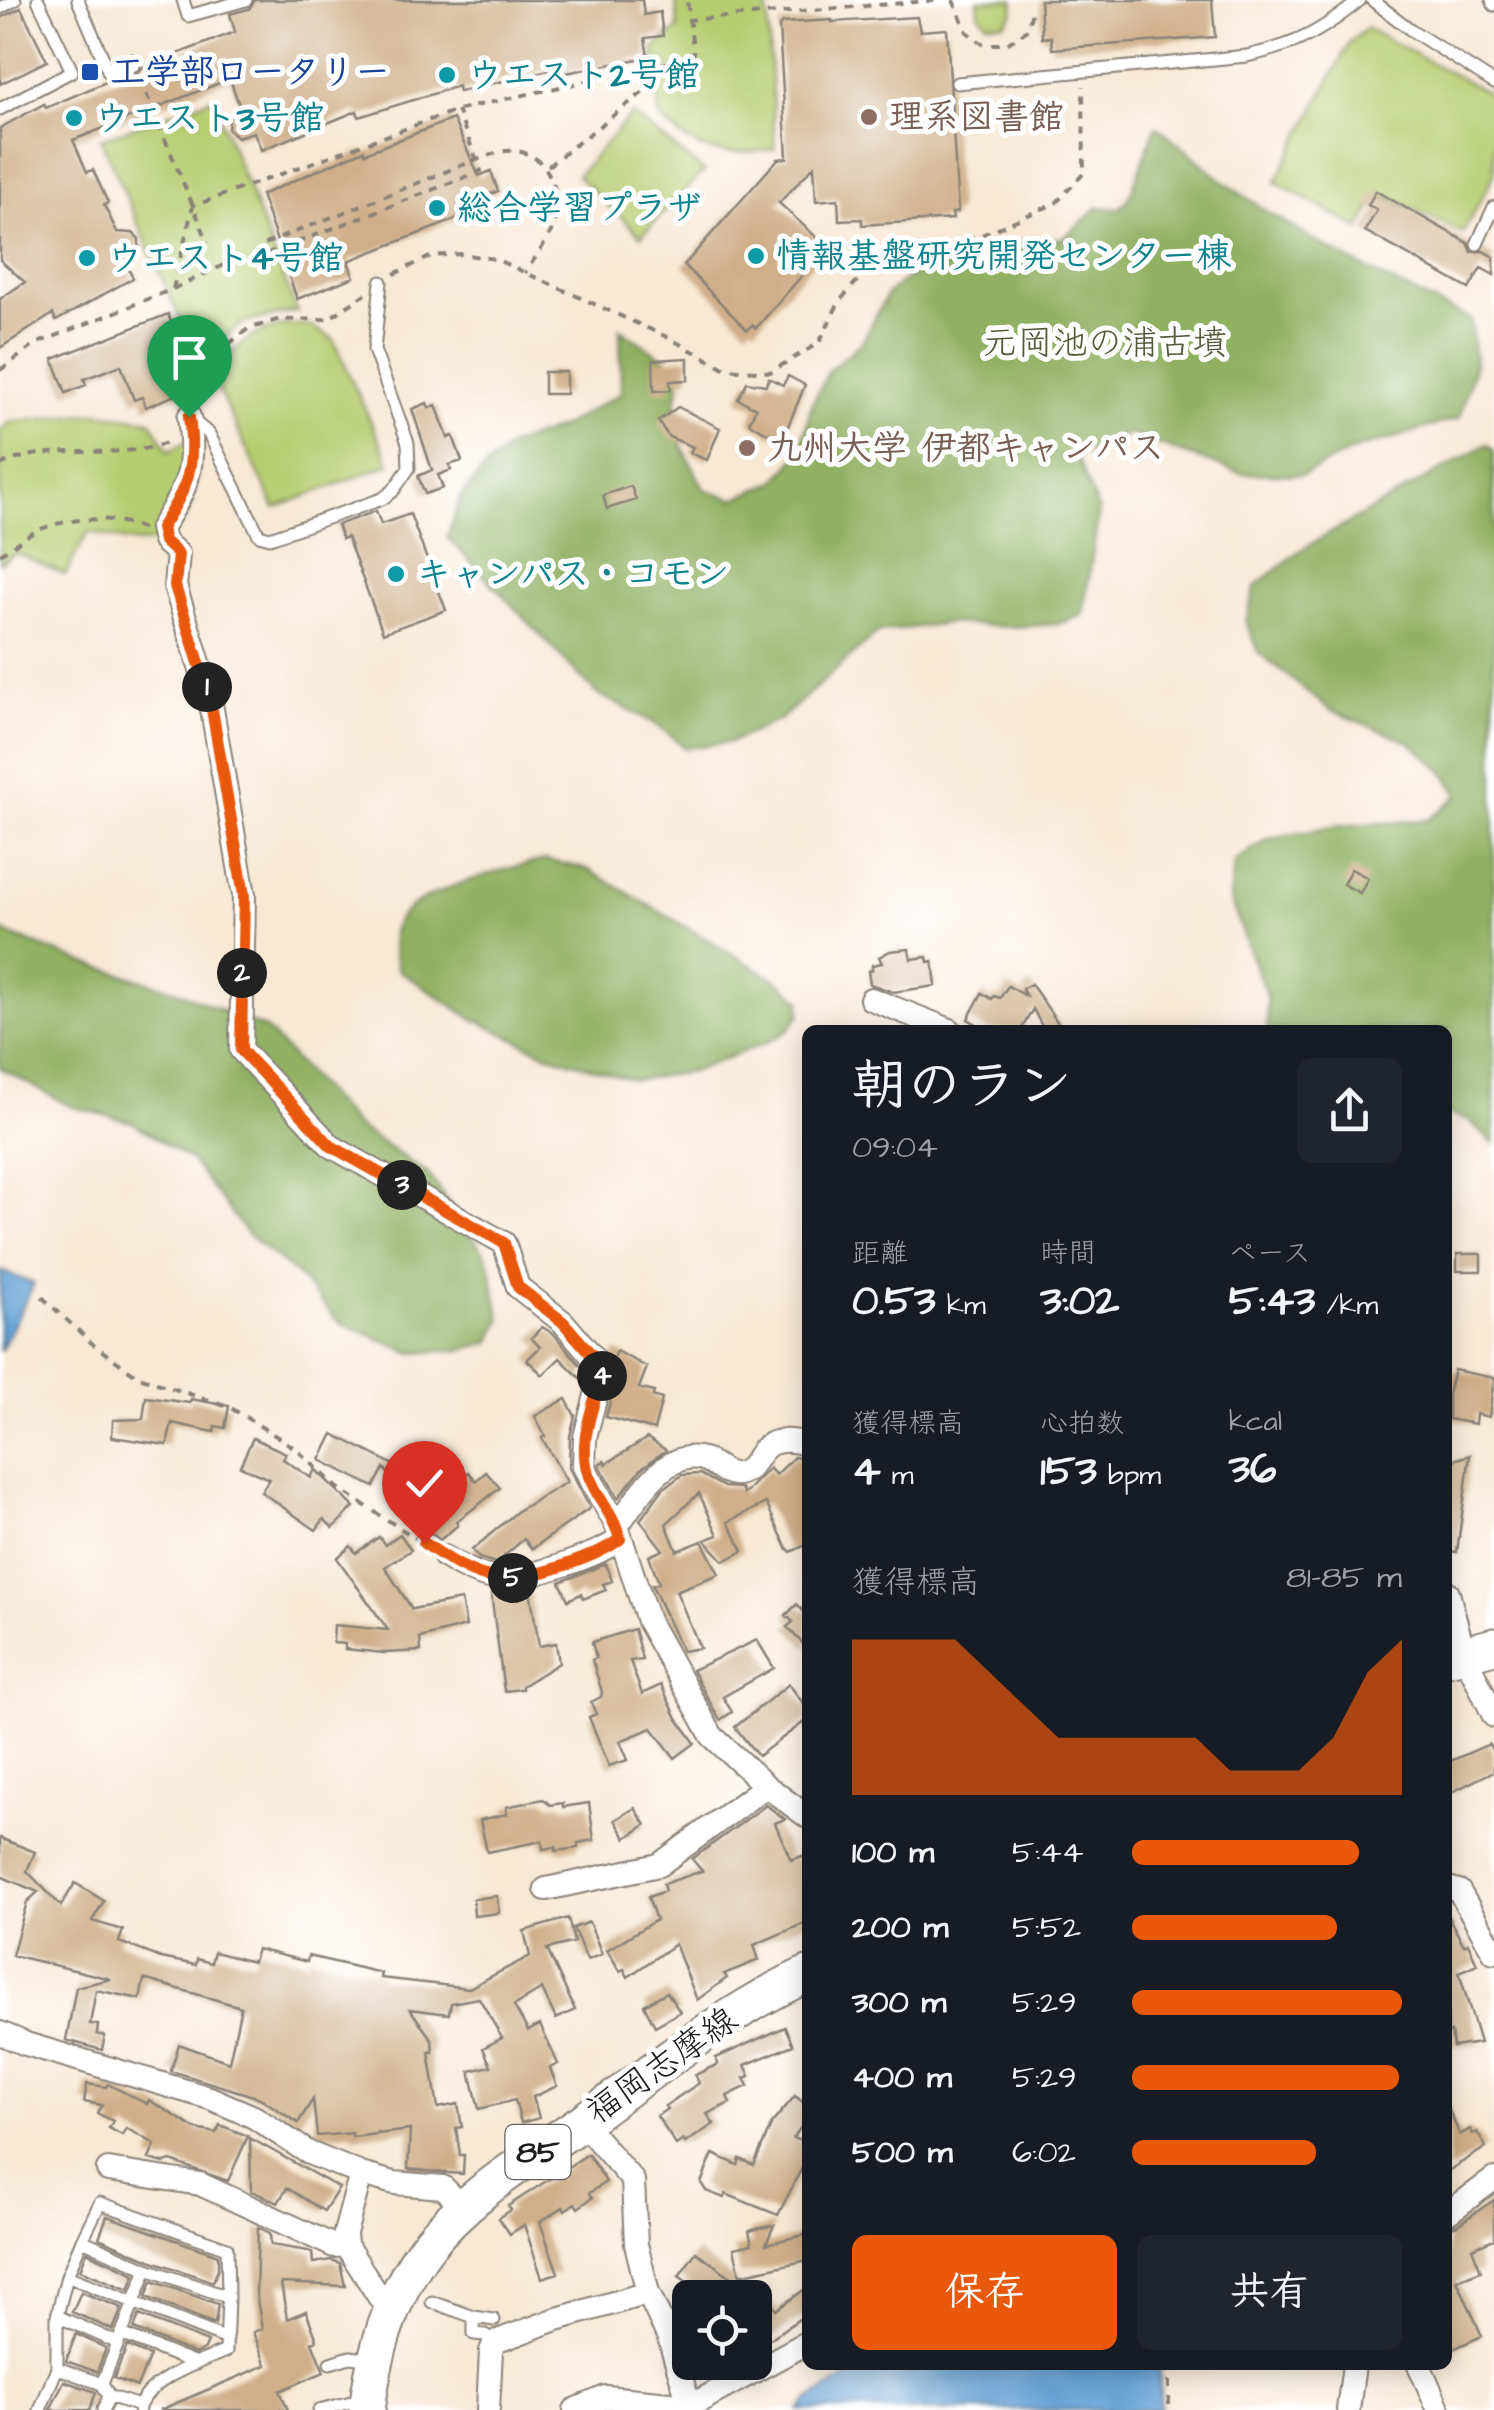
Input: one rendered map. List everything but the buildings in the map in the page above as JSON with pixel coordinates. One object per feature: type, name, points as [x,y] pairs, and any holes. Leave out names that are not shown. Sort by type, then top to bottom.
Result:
[{"type":"main road","name":"福岡志摩線","points":[[367,2404],[375,2360],[390,2314],[424,2251],[463,2207],[730,2016],[802,1977]]},
{"type":"street","points":[[189,417],[194,450],[184,492],[161,528],[164,541],[178,554],[175,586],[210,698],[244,895],[241,1050],[331,1146],[504,1243],[518,1287],[563,1322],[604,1369],[585,1437],[584,1467],[618,1533],[648,1621],[712,1736],[802,1813]]},
{"type":"street","points":[[871,1000],[937,1025]]},
{"type":"street","points":[[445,1557],[472,1572],[509,1579],[606,1550],[652,1480],[672,1463],[688,1457],[704,1459],[732,1475],[742,1474],[776,1440],[802,1443]]},
{"type":"street","points":[[1452,1604],[1494,1716]]},
{"type":"street","points":[[546,1889],[659,1865],[766,1786]]},
{"type":"street","points":[[1452,1889],[1459,1892],[1494,1952]]},
{"type":"street","points":[[0,2032],[26,2044],[210,2098],[254,2117],[309,2152],[361,2174],[394,2183],[443,2187],[463,2207]]},
{"type":"street","points":[[582,2122],[634,2180],[636,2244],[648,2293],[669,2338],[692,2408]]},
{"type":"street","points":[[108,2170],[200,2184],[334,2246],[346,2245]]},
{"type":"street","points":[[361,2174],[344,2233],[346,2245],[390,2314]]},
{"type":"street","points":[[1452,2209],[1494,2179]]},
{"type":"street","points":[[488,2410],[490,2351],[496,2342],[648,2293]]},
{"type":"street","points":[[575,2410],[606,2397],[692,2408],[802,2345]]},
{"type":"street","points":[[1348,2410],[1353,2370]]},
{"type":"street","points":[[1421,2370],[1439,2410]]},
{"type":"lane","points":[[0,8],[15,0]]},
{"type":"lane","points":[[0,108],[72,71],[38,0]]},
{"type":"lane","points":[[78,0],[107,68],[132,60],[134,65]]},
{"type":"lane","points":[[182,0],[188,16],[246,0]]},
{"type":"lane","points":[[957,83],[1247,56],[1292,46],[1334,22],[1360,0]]},
{"type":"lane","points":[[1372,0],[1410,30],[1494,83]]},
{"type":"lane","points":[[1477,244],[1494,206]]},
{"type":"lane","points":[[189,417],[208,434],[259,535],[270,538],[393,491],[409,468],[408,443],[374,350],[381,282]]},
{"type":"lane","points":[[40,2410],[57,2368],[58,2316],[67,2276],[100,2203],[227,2248],[226,2351],[147,2392],[139,2408],[109,2396],[102,2384],[57,2368]]},
{"type":"lane","points":[[82,2240],[147,2269],[228,2297]]},
{"type":"lane","points":[[102,2384],[147,2269]]},
{"type":"lane","points":[[67,2276],[226,2339]]},
{"type":"lane","points":[[432,2302],[494,2320]]},
{"type":"lane","points":[[58,2316],[196,2364]]},
{"type":"lane","points":[[474,2316],[474,2334],[490,2340]]},
{"type":"lane","points":[[330,2363],[350,2356],[375,2360]]},
{"type":"lane","points":[[103,2410],[109,2396]]},
{"type":"lane","points":[[319,2410],[351,2399],[367,2404]]},
{"type":"path","points":[[193,206],[457,110],[694,57],[687,20],[688,0]]},
{"type":"path","points":[[687,20],[942,0]]},
{"type":"path","points":[[953,0],[967,32],[984,44],[1007,44],[1026,31],[1034,6]]},
{"type":"path","points":[[134,65],[208,242]]},
{"type":"path","points":[[547,168],[646,90],[640,69]]},
{"type":"path","points":[[0,465],[38,454],[138,451],[171,442],[205,394],[224,347],[248,329],[277,320],[328,319],[381,282],[432,256],[496,260],[667,337],[726,369],[770,372],[819,343],[839,302],[870,267],[984,234],[1056,204],[1084,173],[1083,71]]},
{"type":"path","points":[[267,254],[481,172],[457,110]]},
{"type":"path","points":[[265,244],[508,150],[530,155],[547,168],[553,180],[556,219],[525,273]]},
{"type":"path","points":[[173,290],[193,206]]},
{"type":"path","points":[[0,370],[38,343],[173,290],[241,257]]},
{"type":"path","points":[[0,554],[40,529],[78,520],[124,522],[164,541]]},
{"type":"path","points":[[42,1297],[95,1346],[139,1376],[231,1408],[294,1448],[338,1488],[445,1557]]},
{"type":"path","points":[[1169,2370],[1169,2410]]},
{"type":"green space","points":[[676,0],[767,0],[775,149],[712,151],[687,140],[659,117],[654,48],[678,29]]},
{"type":"green space","points":[[978,0],[1014,0],[1013,13],[1005,23],[987,23],[979,14]]},
{"type":"green space","points":[[1366,28],[1494,96],[1494,175],[1463,233],[1380,193],[1360,229],[1276,182],[1350,42]]},
{"type":"green space","points":[[212,98],[297,311],[243,323],[217,344],[205,376],[101,139]]},
{"type":"green space","points":[[632,114],[704,171],[641,236],[577,176]]},
{"type":"green space","name":"元岡池の浦古墳","points":[[1156,126],[1224,182],[1320,244],[1471,319],[1475,364],[1459,418],[1354,450],[1303,475],[1240,473],[1129,434],[1076,456],[1099,511],[1083,615],[1058,624],[1010,627],[948,623],[878,632],[781,719],[731,742],[686,748],[656,724],[596,693],[447,537],[461,496],[511,445],[559,428],[621,393],[620,329],[682,370],[672,426],[704,489],[734,499],[775,482],[800,453],[811,407],[829,370],[862,342],[888,293],[910,276],[1021,243],[1064,238],[1098,207],[1119,209],[1129,198]]},
{"type":"green space","points":[[286,325],[309,325],[333,339],[390,464],[275,508],[218,389],[227,364],[241,345],[260,332]]},
{"type":"green space","points":[[98,413],[150,420],[169,451],[200,435],[196,483],[178,526],[166,536],[144,543],[88,532],[65,575],[16,553],[0,563],[0,430],[11,422]]},
{"type":"green space","points":[[1487,444],[1494,451],[1494,1144],[1469,1120],[1452,1115],[1452,1025],[1267,1025],[1267,997],[1230,899],[1234,862],[1268,839],[1338,826],[1428,820],[1459,795],[1444,772],[1410,742],[1330,710],[1258,652],[1246,622],[1255,587],[1299,551]]},
{"type":"green space","points":[[546,860],[587,869],[780,982],[801,1000],[800,1015],[786,1032],[765,1043],[691,1072],[634,1080],[549,1055],[471,1018],[398,970],[393,935],[396,923],[406,911],[464,882]]},
{"type":"green space","points":[[0,931],[82,962],[175,990],[267,1030],[356,1126],[427,1173],[488,1258],[501,1320],[490,1343],[461,1350],[412,1353],[339,1322],[295,1273],[248,1235],[191,1161],[132,1122],[70,1106],[0,1068]]},
{"type":"water","points":[[0,1271],[34,1284],[0,1352]]},
{"type":"water","points":[[859,2370],[1160,2370],[1160,2410],[800,2410],[810,2399]]},
{"type":"place","name":"工学部ロータリー","points":[[90,72]]},
{"type":"place","name":"ウエスト2号館","points":[[447,75]]},
{"type":"place","name":"理系図書館","points":[[869,117]]},
{"type":"place","name":"ウエスト3号館","points":[[74,118]]},
{"type":"place","name":"総合学習プラザ","points":[[437,208]]},
{"type":"place","name":"情報基盤研究開発センター棟","points":[[756,256]]},
{"type":"place","name":"ウエスト4号館","points":[[87,258]]},
{"type":"place","name":"九州大学 伊都キャンパス","points":[[747,448]]},
{"type":"place","name":"キャンパス・コモン","points":[[396,574]]},
{"type":"route","points":[[189,417],[194,450],[184,492],[161,528],[164,541],[178,554],[175,586],[210,698],[244,895],[241,1050],[331,1146],[504,1243],[518,1287],[563,1322],[604,1369],[585,1437],[584,1467],[617,1526],[620,1539],[606,1550],[509,1579],[472,1572],[424,1543]]}]
